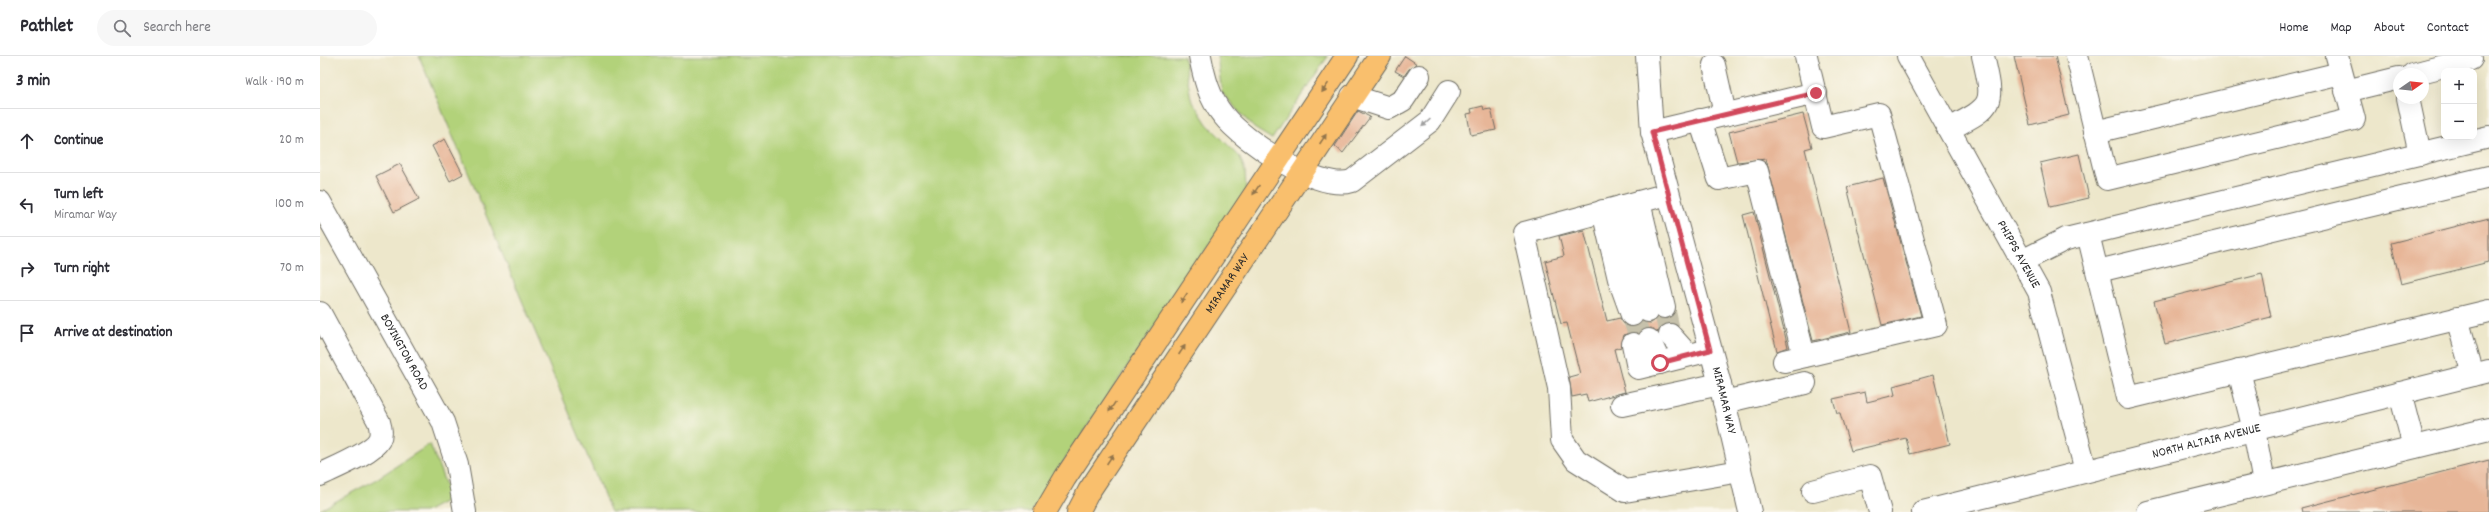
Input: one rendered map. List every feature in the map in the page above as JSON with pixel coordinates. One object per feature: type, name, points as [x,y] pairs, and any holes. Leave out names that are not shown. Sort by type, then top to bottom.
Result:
[{"type":"main road","name":"MIRAMAR WAY","points":[[1046,512],[1065,478],[1277,158],[1347,56]]},
{"type":"main road","name":"MIRAMAR WAY","points":[[1078,512],[1089,491],[1301,171],[1380,56]]},
{"type":"street","points":[[1200,56],[1205,84],[1222,115],[1248,139],[1277,158],[1301,171],[1332,183],[1343,184],[1352,181],[1430,121],[1444,98],[1415,81],[1403,100],[1389,108],[1352,96]]},
{"type":"street","points":[[1631,56],[1652,132],[1816,93]]},
{"type":"street","name":"MIRAMAR WAY","points":[[1647,56],[1652,132],[1722,393],[1750,512]]},
{"type":"street","points":[[1700,120],[1719,179],[1757,171],[1794,358],[1936,325],[1879,114],[1823,127],[1806,56]]},
{"type":"street","name":"PHIPPS AVENUE","points":[[1908,56],[2039,292],[2086,471]]},
{"type":"street","points":[[1949,129],[1979,113],[1986,106],[1991,88],[1984,56]]},
{"type":"street","points":[[2077,56],[2106,179],[2354,119],[2342,73]]},
{"type":"street","points":[[2429,70],[2471,59],[2470,56]]},
{"type":"street","points":[[1714,65],[1726,114]]},
{"type":"street","points":[[2095,132],[2342,73],[2393,77]]},
{"type":"street","points":[[2409,104],[2420,154]]},
{"type":"street","points":[[2022,261],[2066,239],[2489,137]]},
{"type":"street","points":[[2098,271],[2489,177]]},
{"type":"street","points":[[1668,194],[1524,233],[1559,388],[1562,440],[1576,460],[1625,491],[1740,471]]},
{"type":"street","name":"BOYINGTON ROAD","points":[[320,202],[443,422],[457,465],[465,512]]},
{"type":"street","points":[[1617,208],[1644,312],[1617,208]]},
{"type":"street","points":[[2088,234],[2128,398],[2489,310]]},
{"type":"street","points":[[320,313],[379,422],[382,431],[378,441],[368,450],[320,475]]},
{"type":"street","points":[[2458,318],[2481,373]]},
{"type":"street","points":[[1664,362],[1652,340],[1664,362],[1670,395]]},
{"type":"street","points":[[1664,362],[1710,350]]},
{"type":"street","points":[[2240,371],[2254,430],[2264,483]]},
{"type":"street","name":"NORTH ALTAIR AVENUE","points":[[1924,512],[2481,373]]},
{"type":"street","points":[[1622,405],[1670,395],[1722,393],[1805,383]]},
{"type":"street","points":[[2400,393],[2414,446]]},
{"type":"street","points":[[2148,512],[2414,446],[2489,429]]},
{"type":"street","points":[[1813,491],[1870,476],[1880,512]]},
{"type":"green space","points":[[419,56],[1184,56],[1191,99],[1207,124],[1240,157],[1245,171],[1246,190],[1030,512],[611,512]]},
{"type":"green space","points":[[1217,56],[1328,56],[1272,139],[1254,128],[1222,93]]},
{"type":"green space","points":[[430,444],[451,498],[425,512],[320,512],[320,510],[375,480]]},
{"type":"building","points":[[1405,56],[1417,64],[1409,69],[1404,76],[1395,71]]},
{"type":"building","points":[[2014,56],[2055,56],[2069,115],[2030,125]]},
{"type":"building","points":[[1483,106],[1484,110],[1491,109],[1496,130],[1471,135],[1467,114],[1472,113],[1471,109]]},
{"type":"building","points":[[1358,111],[1370,117],[1343,153],[1335,146]]},
{"type":"building","points":[[1803,114],[1812,147],[1805,149],[1851,332],[1813,341],[1766,159],[1737,162],[1729,132]]},
{"type":"building","points":[[445,139],[463,174],[450,181],[432,146]]},
{"type":"building","points":[[2079,154],[2089,198],[2050,207],[2040,163]]},
{"type":"building","points":[[400,164],[419,199],[394,212],[376,176]]},
{"type":"building","points":[[1883,178],[1921,316],[1882,325],[1847,187]]},
{"type":"building","points":[[1754,212],[1788,347],[1777,351],[1743,215]]},
{"type":"building","points":[[2489,218],[2489,262],[2401,284],[2391,243]]},
{"type":"building","points":[[1584,230],[1607,321],[1620,318],[1624,324],[1630,327],[1637,327],[1642,322],[1651,323],[1658,318],[1669,318],[1670,323],[1662,325],[1658,332],[1650,328],[1639,333],[1631,332],[1624,335],[1621,347],[1614,349],[1625,392],[1588,402],[1586,394],[1572,397],[1569,377],[1580,374],[1567,323],[1561,324],[1545,261],[1564,256],[1559,236]]},
{"type":"building","points":[[2262,274],[2271,317],[2165,344],[2154,301]]},
{"type":"building","points":[[1933,375],[1950,444],[1910,454],[1906,438],[1851,451],[1840,413],[1837,413],[1833,399],[1865,392],[1867,402],[1895,395],[1893,386]]},
{"type":"building","points":[[2489,460],[2489,512],[2302,512],[2301,508]]},
{"type":"tunnel","points":[[1664,307],[1670,335]]},
{"type":"tunnel","points":[[1632,315],[1642,342]]},
{"type":"route","points":[[1660,363],[1710,350],[1652,132],[1816,93]]}]
